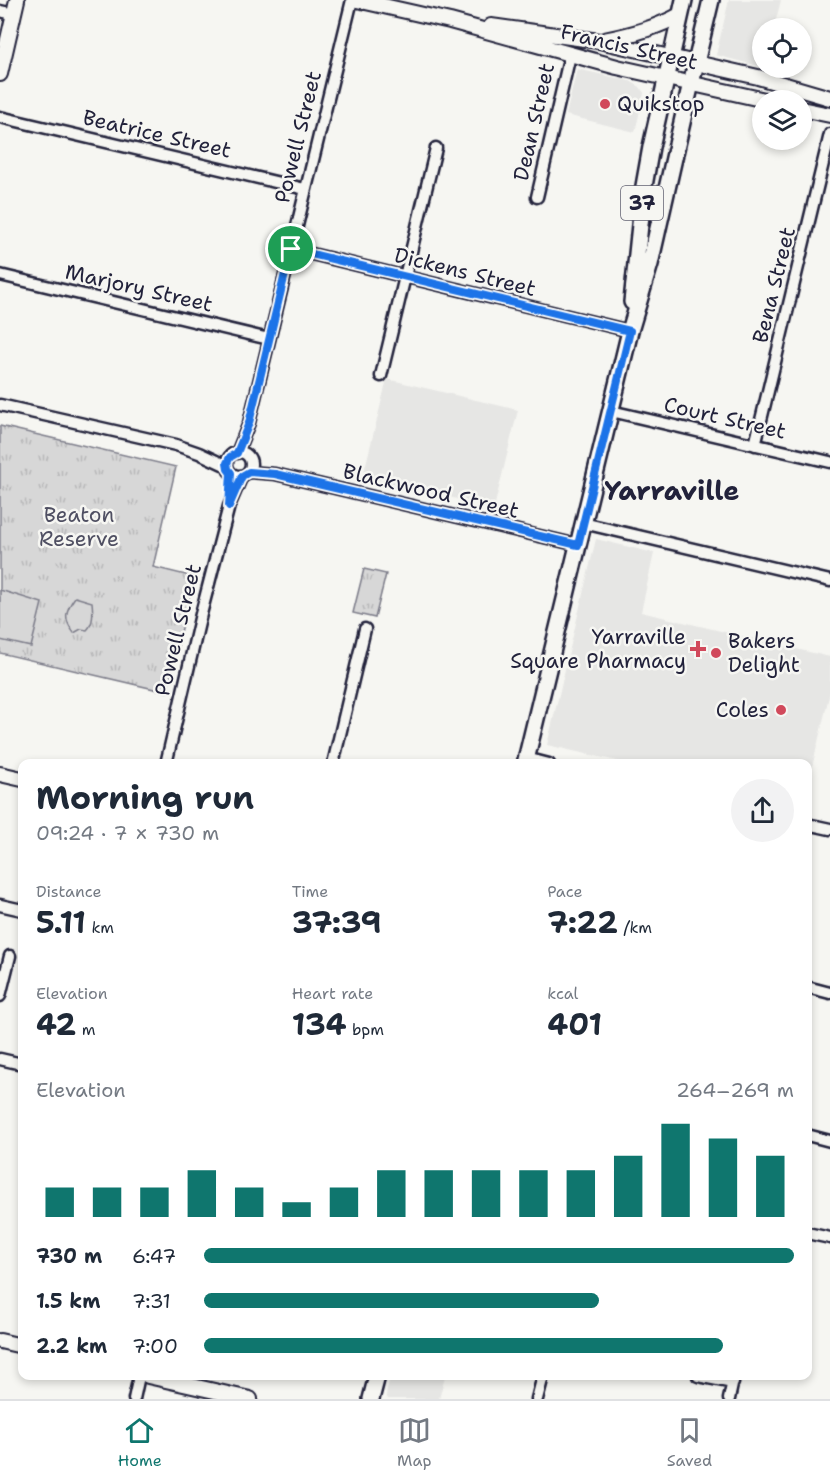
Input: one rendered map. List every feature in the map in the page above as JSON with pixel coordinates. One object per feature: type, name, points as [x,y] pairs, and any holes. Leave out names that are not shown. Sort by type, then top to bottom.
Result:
[{"type":"main road","points":[[0,74],[17,0]]},
{"type":"main road","name":"Francis Street","points":[[357,0],[450,21],[617,67],[752,97]]},
{"type":"main road","name":"37","points":[[526,759],[630,331],[650,264],[711,0]]},
{"type":"main road","points":[[599,41],[630,35],[658,25],[682,8]]},
{"type":"main road","name":"37","points":[[630,331],[644,186],[682,8]]},
{"type":"main road","name":"Francis Street","points":[[450,21],[599,41],[758,77],[830,98]]},
{"type":"main road","points":[[812,111],[830,115]]},
{"type":"main road","points":[[0,774],[18,778]]},
{"type":"main road","points":[[0,1341],[18,1345]]},
{"type":"main road","points":[[166,1380],[250,1399]]},
{"type":"main road","points":[[371,1399],[376,1380]]},
{"type":"street","name":"Powell Street","points":[[167,759],[352,0]]},
{"type":"street","points":[[0,11],[14,14]]},
{"type":"street","name":"Dean Street","points":[[537,197],[570,55]]},
{"type":"street","name":"Beatrice Street","points":[[0,117],[305,189]]},
{"type":"street","name":"Bena Street","points":[[755,445],[830,134]]},
{"type":"street","points":[[381,376],[436,148]]},
{"type":"street","name":"Dickens Street","points":[[291,249],[630,331]]},
{"type":"street","name":"Marjory Street","points":[[0,275],[269,339]]},
{"type":"street","name":"Blackwood Street","points":[[0,405],[176,445],[275,474],[578,545]]},
{"type":"street","name":"Court Street","points":[[611,411],[830,462]]},
{"type":"street","points":[[583,523],[830,581]]},
{"type":"street","points":[[334,759],[365,629]]},
{"type":"street","points":[[812,825],[830,829]]},
{"type":"street","points":[[0,905],[18,909]]},
{"type":"street","points":[[0,996],[10,956]]},
{"type":"street","points":[[812,988],[830,993]]},
{"type":"street","points":[[0,1059],[18,1063]]},
{"type":"street","points":[[812,1136],[830,1141]]},
{"type":"street","points":[[812,1234],[830,1238]]},
{"type":"street","points":[[134,1399],[138,1380]]},
{"type":"street","points":[[537,1399],[542,1380]]},
{"type":"street","points":[[729,1399],[734,1380]]},
{"type":"shaded area","points":[[729,0],[781,0],[776,18],[752,18],[752,64],[716,55]]},
{"type":"shaded area","name":"Quikstop","points":[[577,69],[630,81],[640,87],[644,93],[635,132],[566,115]]},
{"type":"shaded area","points":[[387,379],[518,410],[494,508],[363,476]]},
{"type":"shaded area","points":[[596,539],[654,553],[641,612],[830,657],[830,692],[812,767],[812,759],[608,759],[547,745]]},
{"type":"shaded area","points":[[389,1380],[444,1380],[439,1399],[388,1399],[386,1395]]},
{"type":"green space","name":"Beaton Reserve","points":[[0,426],[176,467],[153,567],[194,577],[167,692],[0,653]]},
{"type":"green space","points":[[364,569],[386,574],[375,618],[353,613]]},
{"type":"green space","points":[[0,590],[42,603],[31,647],[0,640]]},
{"type":"green space","points":[[75,597],[92,602],[93,613],[87,630],[81,629],[74,633],[68,623],[67,615]]},
{"type":"place","name":"Quikstop","points":[[605,104]]},
{"type":"place","name":"Yarraville Square Pharmacy","points":[[698,649]]},
{"type":"place","name":"Bakers Delight","points":[[716,653]]},
{"type":"place","name":"Coles","points":[[781,710]]},
{"type":"district","name":"Yarraville","points":[[672,491]]},
{"type":"route","points":[[291,249],[630,331],[578,545],[275,474],[249,472],[242,476],[229,506],[231,473],[227,463],[233,454],[237,453],[249,423],[291,249]]}]
